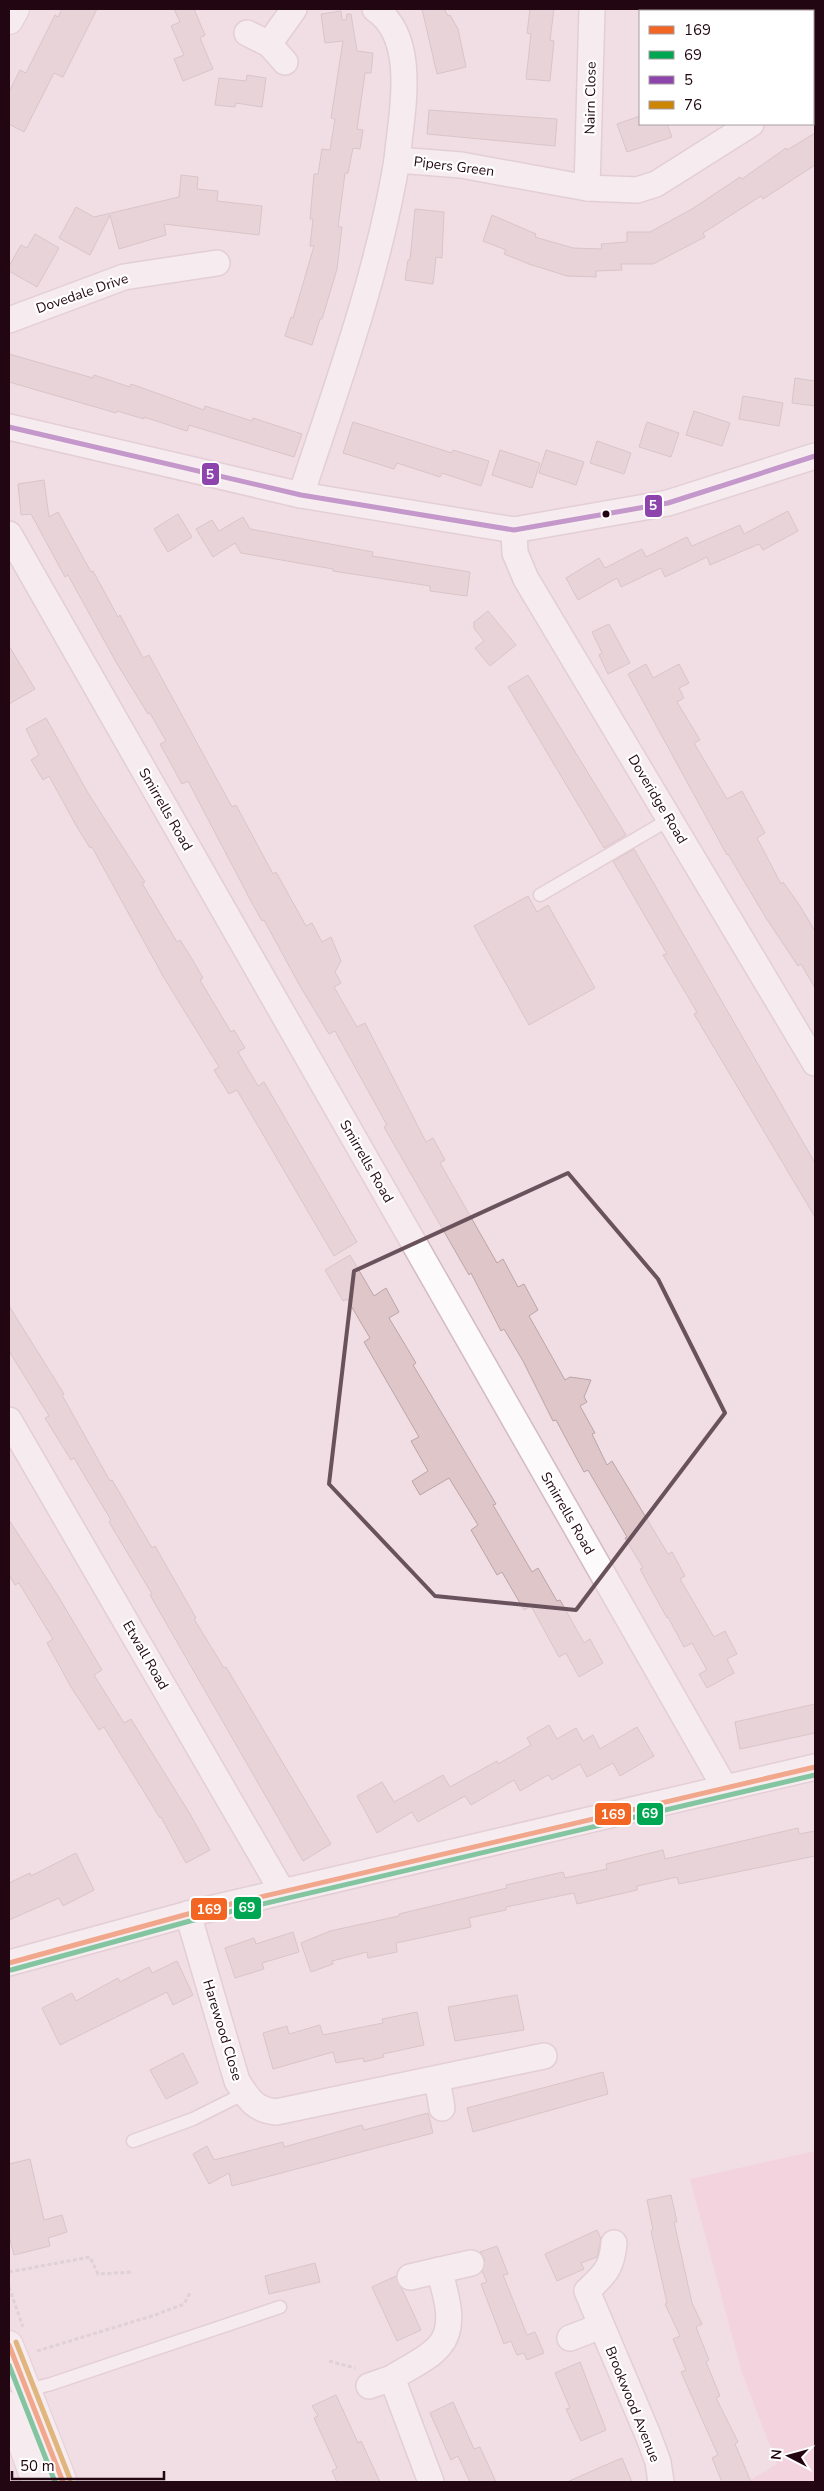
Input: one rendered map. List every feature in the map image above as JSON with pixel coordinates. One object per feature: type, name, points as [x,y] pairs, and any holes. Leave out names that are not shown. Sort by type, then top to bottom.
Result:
[{"type":"street","points":[[9,20],[15,9]]},
{"type":"street","points":[[246,33],[277,53],[294,9]]},
{"type":"street","points":[[375,9],[390,22],[402,53],[404,73],[397,160]]},
{"type":"street","name":"Nairn Close","points":[[588,188],[592,9]]},
{"type":"street","name":"Pipers Green","points":[[301,495],[372,278],[389,209],[397,160],[461,165],[588,188],[637,190],[656,184],[749,125]]},
{"type":"street","name":"Dovedale Drive","points":[[9,320],[124,276],[217,262]]},
{"type":"street","points":[[9,427],[301,495],[514,530],[668,503],[815,456]]},
{"type":"street","name":"Doveridge Road","points":[[514,530],[515,553],[526,579],[815,1063]]},
{"type":"street","name":"Smirrells Road","points":[[9,534],[725,1788]]},
{"type":"street","name":"Etwall Road","points":[[9,1420],[282,1891]]},
{"type":"street","points":[[9,1963],[188,1914],[282,1891],[815,1767]]},
{"type":"street","name":"Harewood Close","points":[[188,1914],[237,2081],[250,2101],[262,2110],[276,2112],[544,2056]]},
{"type":"street","points":[[437,2079],[442,2108]]},
{"type":"street","name":"Brookwood Avenue","points":[[614,2243],[613,2259],[606,2274],[587,2290],[648,2435],[658,2462],[661,2482]]},
{"type":"street","points":[[410,2276],[471,2263]]},
{"type":"street","points":[[369,2386],[392,2378],[440,2345],[445,2336],[449,2315],[440,2270]]},
{"type":"street","points":[[570,2338],[601,2326]]},
{"type":"street","points":[[20,2347],[19,2398],[36,2482]]},
{"type":"street","points":[[392,2378],[431,2482]]},
{"type":"street","points":[[19,2398],[63,2482]]},
{"type":"lane","points":[[540,895],[670,819]]},
{"type":"lane","points":[[133,2141],[193,2119],[245,2093]]},
{"type":"lane","points":[[19,2398],[52,2384],[280,2307]]},
{"type":"path","points":[[9,2272],[90,2257],[98,2274],[132,2272]]},
{"type":"path","points":[[9,2287],[20,2347],[155,2315],[184,2304],[191,2292]]},
{"type":"highlighted area","points":[[568,1173],[658,1279],[725,1413],[576,1610],[435,1596],[329,1484],[354,1271]]},
{"type":"shaded area","points":[[815,2151],[815,2482],[747,2482],[777,2464],[742,2373],[690,2179]]},
{"type":"building","points":[[62,9],[97,9],[63,77],[54,73],[24,132],[9,124],[9,92],[20,70],[26,73],[55,15],[58,17]]},
{"type":"building","points":[[174,9],[194,9],[205,35],[200,38],[213,69],[183,81],[174,59],[184,55],[171,26],[180,22]]},
{"type":"building","points":[[422,9],[444,9],[448,16],[450,15],[458,29],[466,67],[437,74]]},
{"type":"building","points":[[530,9],[554,9],[550,40],[554,41],[550,81],[526,79],[531,34],[527,33]]},
{"type":"building","points":[[341,11],[342,20],[346,20],[347,14],[351,14],[357,51],[373,53],[371,73],[365,73],[357,129],[363,130],[360,149],[353,148],[348,173],[345,173],[338,227],[342,227],[337,269],[312,345],[285,336],[291,317],[293,318],[314,246],[310,246],[313,219],[310,219],[314,174],[318,174],[322,149],[330,150],[335,119],[331,118],[343,41],[325,43],[321,14]]},
{"type":"building","points":[[247,75],[266,78],[262,107],[236,103],[235,107],[215,105],[219,78],[246,81]]},
{"type":"building","points":[[429,110],[557,119],[555,146],[427,134]]},
{"type":"building","points":[[639,116],[639,125],[667,125],[672,137],[627,152],[617,124]]},
{"type":"building","points":[[815,133],[815,165],[763,199],[761,196],[703,233],[705,237],[653,264],[621,264],[622,270],[596,271],[596,277],[567,276],[504,254],[506,250],[483,241],[492,215],[536,234],[535,237],[573,248],[602,249],[601,244],[627,242],[627,232],[650,232],[692,209],[740,177],[742,179],[786,148],[787,150]]},
{"type":"building","points":[[181,175],[198,177],[197,189],[218,191],[217,201],[262,206],[259,235],[164,224],[166,235],[119,249],[110,215],[90,255],[59,238],[76,207],[94,217],[179,197]]},
{"type":"building","points":[[415,209],[444,212],[442,258],[436,257],[433,284],[405,280],[408,260],[410,260]]},
{"type":"building","points":[[35,234],[59,248],[37,287],[9,271],[9,266],[21,245],[27,248]]},
{"type":"building","points":[[9,354],[93,378],[94,375],[130,387],[131,384],[204,410],[205,406],[252,421],[253,418],[302,434],[294,457],[189,425],[187,431],[144,417],[144,419],[117,411],[116,413],[9,382]]},
{"type":"building","points":[[795,378],[815,381],[815,406],[792,403]]},
{"type":"building","points":[[743,396],[783,403],[779,426],[739,419]]},
{"type":"building","points":[[694,411],[730,423],[722,446],[686,435]]},
{"type":"building","points":[[353,422],[452,453],[453,450],[489,461],[481,486],[442,473],[440,477],[397,463],[394,469],[343,453]]},
{"type":"building","points":[[647,422],[679,433],[671,457],[639,447]]},
{"type":"building","points":[[597,441],[631,453],[624,474],[590,463]]},
{"type":"building","points":[[500,450],[540,463],[532,488],[492,475]]},
{"type":"building","points":[[546,450],[584,462],[576,485],[539,473]]},
{"type":"building","points":[[44,480],[49,517],[58,512],[118,617],[120,615],[143,658],[149,655],[232,807],[236,805],[273,874],[276,872],[306,926],[312,923],[322,942],[331,937],[341,961],[335,972],[341,983],[334,987],[357,1027],[365,1023],[426,1142],[433,1138],[445,1160],[440,1163],[497,1263],[503,1259],[518,1287],[524,1284],[538,1310],[529,1316],[565,1380],[570,1377],[591,1380],[584,1397],[587,1402],[580,1406],[595,1433],[592,1434],[607,1465],[612,1461],[668,1554],[672,1552],[685,1576],[680,1579],[714,1637],[725,1631],[737,1654],[727,1659],[734,1673],[707,1688],[699,1674],[707,1670],[692,1643],[684,1647],[667,1618],[640,1569],[643,1568],[625,1538],[627,1537],[588,1470],[584,1472],[556,1420],[553,1421],[523,1361],[504,1329],[501,1331],[471,1273],[469,1275],[384,1127],[387,1125],[335,1031],[329,1034],[300,986],[264,920],[262,921],[253,905],[188,781],[182,784],[160,744],[166,741],[150,713],[148,714],[116,662],[68,575],[65,577],[31,514],[21,515],[18,484]]},
{"type":"building","points":[[788,511],[798,531],[763,550],[759,544],[710,565],[707,557],[665,577],[661,568],[621,587],[617,578],[578,600],[566,578],[599,558],[605,568],[642,549],[646,557],[687,537],[692,546],[740,525],[744,534]]},
{"type":"building","points":[[178,514],[192,537],[168,552],[154,529]]},
{"type":"building","points":[[243,517],[250,529],[373,552],[372,556],[470,572],[467,596],[430,591],[430,586],[333,571],[333,569],[241,553],[235,543],[213,557],[196,529],[212,520],[219,531]]},
{"type":"building","points":[[488,611],[516,645],[490,666],[475,648],[484,641],[474,628],[474,622]]},
{"type":"building","points":[[609,624],[630,663],[608,674],[599,655],[602,653],[592,632]]},
{"type":"building","points":[[9,646],[35,689],[9,704]]},
{"type":"building","points":[[646,664],[653,678],[679,664],[689,683],[679,688],[684,698],[677,702],[700,740],[694,743],[727,799],[742,791],[765,833],[757,838],[781,884],[783,882],[815,931],[815,988],[801,964],[798,966],[766,918],[727,855],[628,674]]},
{"type":"building","points":[[528,675],[626,835],[604,848],[508,687]]},
{"type":"building","points":[[46,718],[88,793],[145,882],[142,883],[177,942],[180,940],[192,959],[203,978],[200,980],[231,1032],[234,1030],[245,1048],[238,1052],[258,1086],[264,1082],[357,1242],[334,1256],[237,1090],[229,1094],[214,1070],[219,1067],[163,976],[92,847],[90,848],[77,827],[49,776],[43,780],[31,760],[39,755],[26,729]]},
{"type":"building","points":[[634,849],[815,1163],[815,1217],[694,1014],[697,1012],[663,955],[667,954],[613,861]]},
{"type":"building","points":[[528,896],[537,912],[548,905],[595,988],[529,1025],[474,926]]},
{"type":"building","points":[[350,1255],[374,1296],[386,1288],[399,1312],[389,1318],[416,1363],[413,1365],[496,1504],[493,1505],[532,1572],[538,1568],[557,1601],[560,1600],[584,1643],[590,1639],[603,1663],[579,1677],[566,1653],[559,1657],[531,1606],[524,1610],[502,1572],[497,1575],[471,1530],[478,1525],[449,1478],[420,1495],[412,1481],[428,1471],[411,1441],[419,1437],[364,1342],[370,1338],[347,1299],[343,1301],[325,1270]]},
{"type":"building","points":[[9,1306],[64,1394],[62,1395],[110,1481],[112,1480],[152,1548],[155,1546],[196,1618],[194,1619],[224,1668],[226,1667],[331,1844],[303,1861],[150,1595],[152,1594],[109,1522],[111,1520],[74,1458],[71,1460],[45,1418],[49,1416],[9,1351]]},
{"type":"building","points":[[9,1520],[58,1596],[102,1670],[94,1675],[124,1723],[131,1719],[210,1850],[186,1863],[161,1817],[104,1727],[99,1730],[71,1687],[47,1643],[53,1639],[19,1583],[15,1585],[9,1575]]},
{"type":"building","points":[[815,1704],[815,1733],[740,1749],[735,1722]]},
{"type":"building","points":[[549,1725],[557,1739],[576,1728],[583,1741],[593,1735],[600,1749],[637,1727],[654,1756],[620,1776],[613,1763],[587,1777],[580,1764],[552,1780],[548,1775],[520,1791],[514,1780],[471,1805],[465,1796],[418,1822],[412,1812],[377,1833],[357,1796],[382,1782],[394,1802],[443,1775],[450,1787],[497,1761],[498,1764],[531,1745],[527,1738]]},
{"type":"building","points":[[798,1828],[799,1834],[815,1831],[815,1856],[679,1884],[677,1877],[637,1886],[637,1890],[577,1904],[574,1893],[506,1907],[506,1910],[469,1918],[471,1927],[396,1943],[397,1952],[368,1958],[367,1952],[332,1961],[333,1964],[311,1972],[301,1943],[330,1931],[399,1916],[399,1914],[507,1888],[506,1885],[563,1872],[565,1878],[607,1869],[606,1864],[663,1850],[665,1859]]},
{"type":"building","points":[[76,1853],[94,1890],[63,1906],[59,1898],[9,1920],[9,1883],[30,1873],[31,1876]]},
{"type":"building","points":[[293,1932],[299,1952],[262,1963],[264,1969],[235,1978],[225,1948],[254,1938],[256,1944]]},
{"type":"building","points":[[177,1961],[193,1995],[173,2005],[167,1992],[60,2045],[42,2008],[72,1993],[76,2001],[118,1978],[120,1982],[149,1967],[152,1973]]},
{"type":"building","points":[[517,1995],[524,2030],[455,2041],[448,2007]]},
{"type":"building","points":[[417,2012],[424,2045],[383,2054],[384,2057],[364,2062],[363,2058],[336,2063],[333,2052],[273,2069],[263,2033],[287,2026],[289,2034],[320,2025],[323,2035],[383,2023],[382,2019]]},
{"type":"building","points":[[183,2053],[198,2083],[166,2099],[150,2070]]},
{"type":"building","points":[[603,2072],[608,2094],[473,2132],[467,2108]]},
{"type":"building","points":[[428,2113],[433,2133],[232,2186],[229,2173],[209,2184],[193,2154],[207,2146],[214,2160],[283,2142],[284,2147],[362,2125],[364,2130]]},
{"type":"building","points":[[30,2159],[44,2220],[62,2215],[67,2232],[48,2238],[50,2246],[14,2255],[9,2236],[9,2164]]},
{"type":"building","points":[[671,2195],[677,2222],[674,2222],[692,2303],[702,2324],[696,2327],[709,2360],[706,2362],[720,2396],[716,2398],[738,2442],[735,2444],[751,2482],[722,2482],[712,2458],[718,2455],[681,2372],[686,2370],[673,2339],[680,2336],[665,2304],[667,2303],[651,2231],[653,2230],[647,2200]]},
{"type":"building","points":[[597,2230],[601,2239],[597,2257],[581,2263],[584,2269],[557,2281],[545,2254]]},
{"type":"building","points":[[497,2246],[508,2274],[503,2275],[527,2335],[535,2332],[544,2353],[527,2360],[524,2353],[517,2355],[511,2341],[504,2344],[481,2284],[487,2282],[482,2271],[485,2260],[480,2252]]},
{"type":"building","points":[[315,2263],[320,2282],[269,2294],[265,2276]]},
{"type":"building","points":[[396,2276],[421,2330],[397,2341],[372,2287]]},
{"type":"building","points":[[580,2362],[606,2430],[581,2441],[566,2409],[570,2408],[555,2373]]},
{"type":"building","points":[[336,2395],[358,2443],[361,2441],[380,2482],[337,2482],[332,2471],[337,2468],[314,2418],[318,2416],[312,2406]]},
{"type":"building","points":[[453,2402],[474,2449],[480,2447],[496,2482],[470,2482],[458,2456],[451,2460],[430,2413]]},
{"type":"building","points":[[622,2458],[632,2482],[567,2482],[601,2467]]},
{"type":"transit line","name":"5","points":[[9,427],[301,495],[514,530],[668,503],[815,456]]},
{"type":"transit line","name":"169","points":[[9,1963],[188,1914],[815,1767]]},
{"type":"transit line","name":"69","points":[[11,1970],[190,1921],[815,1775]]},
{"type":"transit line","name":"76","points":[[16,2342],[70,2479]]},
{"type":"transit line","name":"169","points":[[9,2345],[63,2482]]},
{"type":"transit line","name":"69","points":[[9,2365],[55,2482]]}]
